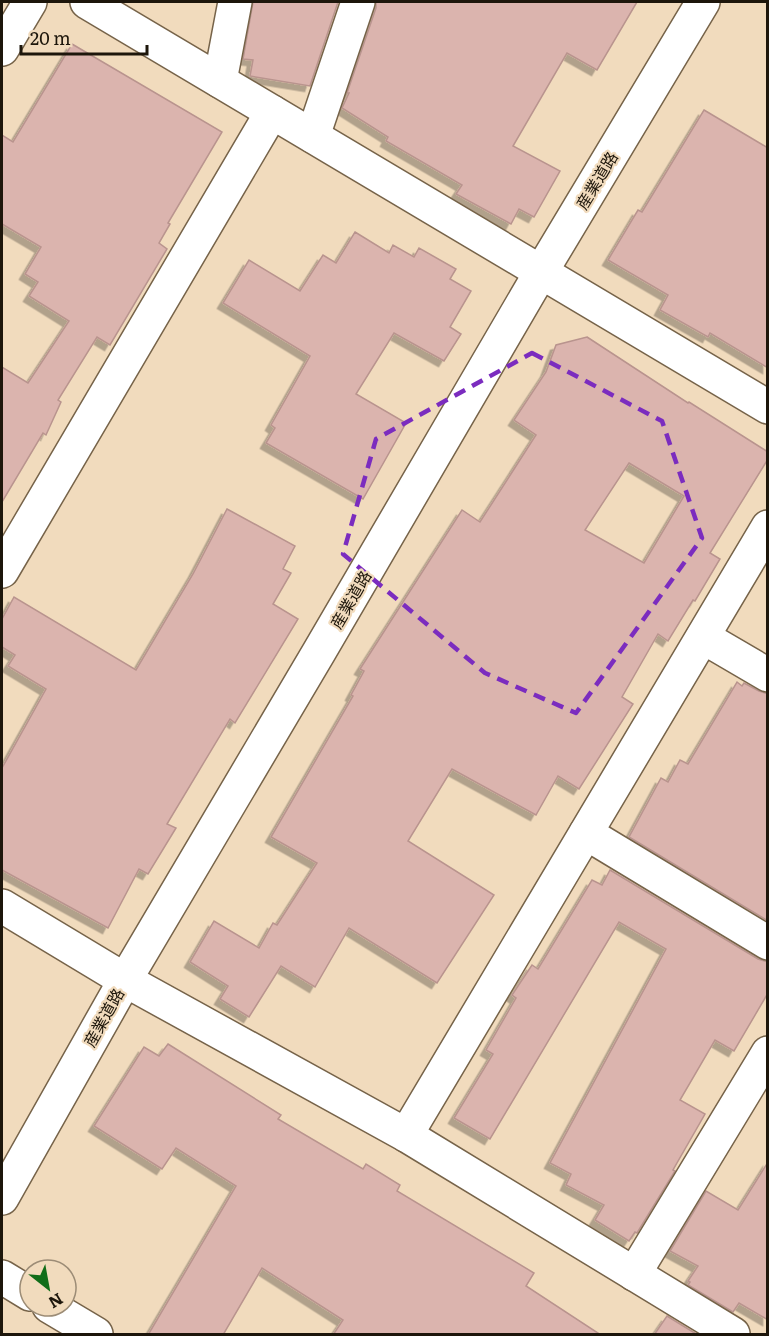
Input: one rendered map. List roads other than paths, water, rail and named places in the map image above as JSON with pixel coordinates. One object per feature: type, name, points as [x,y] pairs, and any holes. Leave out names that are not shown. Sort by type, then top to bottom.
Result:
[{"type":"main road","points":[[2,49],[30,2]]},
{"type":"main road","points":[[87,2],[768,407]]},
{"type":"main road","points":[[220,81],[235,2]]},
{"type":"main road","points":[[313,136],[358,2]]},
{"type":"main road","name":"産業道路","points":[[2,1198],[124,980],[541,272],[703,2]]},
{"type":"main road","points":[[2,571],[272,112]]},
{"type":"main road","points":[[406,1135],[768,527]]},
{"type":"main road","points":[[703,636],[768,675]]},
{"type":"main road","points":[[586,833],[768,942]]},
{"type":"main road","points":[[2,906],[124,980],[406,1135],[733,1335]]},
{"type":"main road","points":[[634,1274],[768,1053]]},
{"type":"main road","points":[[2,1277],[18,1287]]},
{"type":"main road","points":[[68,1318],[96,1335]]}]
